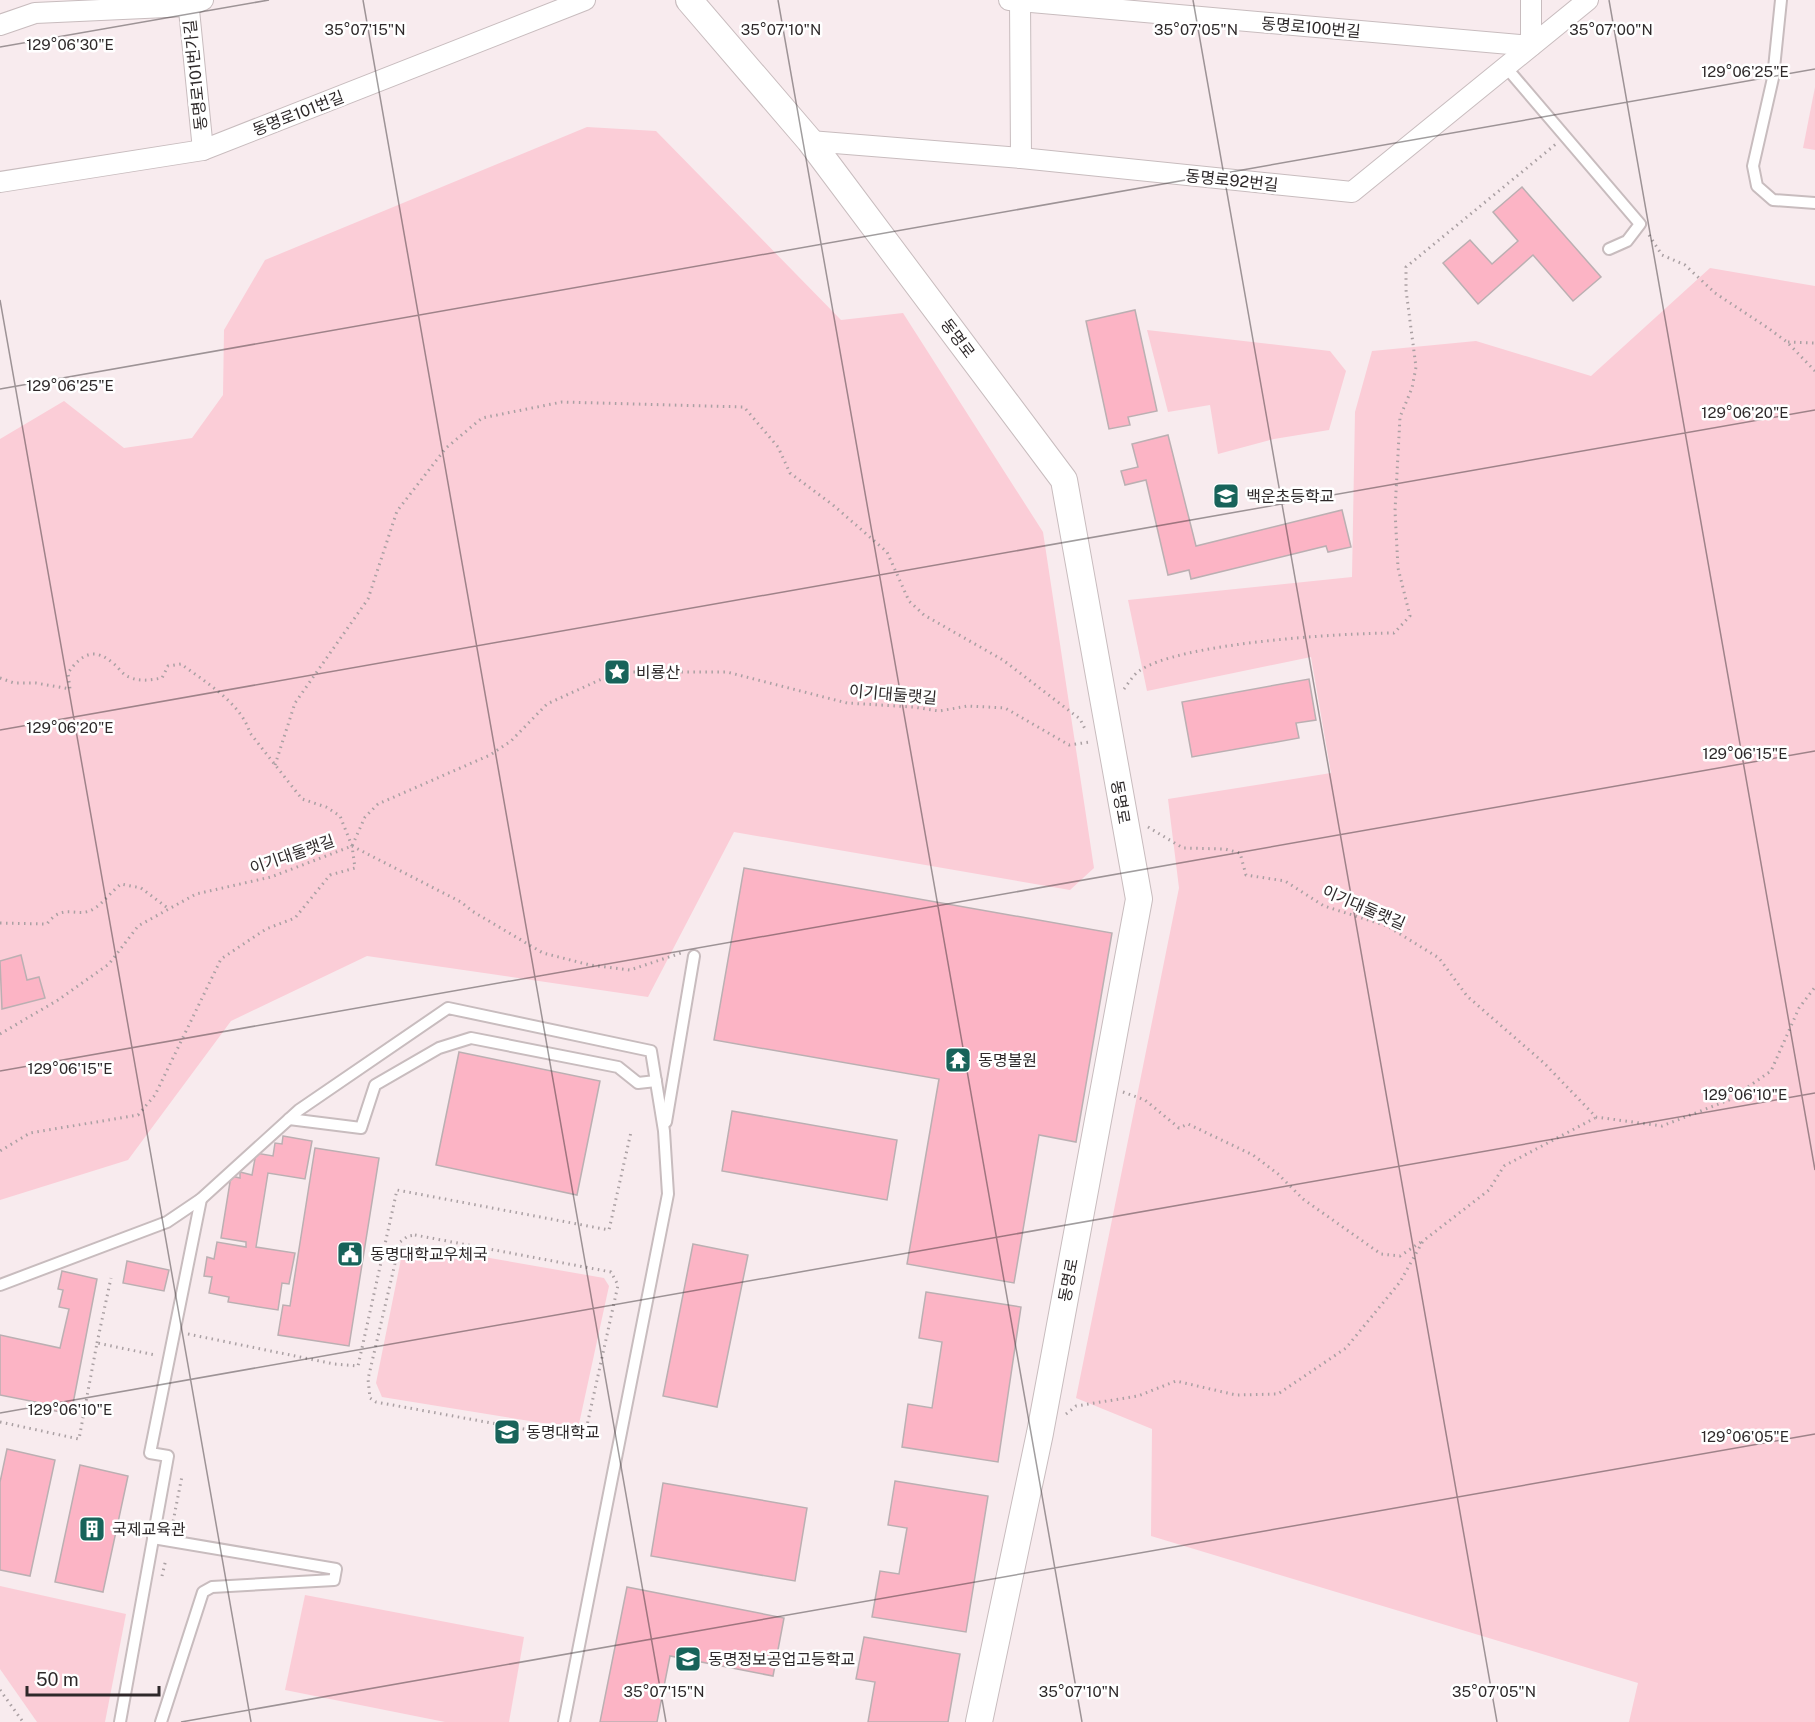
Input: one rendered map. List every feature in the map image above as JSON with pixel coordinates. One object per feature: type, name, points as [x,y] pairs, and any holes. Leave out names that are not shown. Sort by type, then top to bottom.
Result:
[{"type":"street","name":"동명로101번길","points":[[0,182],[203,150],[585,0]]},
{"type":"street","name":"동명로","points":[[688,0],[810,141],[1064,480],[1139,899],[1040,1433],[979,1722]]},
{"type":"street","name":"동명로100번길","points":[[1021,158],[1016,0],[1530,46]]},
{"type":"street","points":[[1530,46],[1531,0]]},
{"type":"street","name":"동명로92번길","points":[[810,141],[1021,158],[1352,192],[1588,0]]},
{"type":"street","name":"동명로101번가길","points":[[193,2],[203,150]]},
{"type":"street","points":[[0,25],[35,13],[193,2]]},
{"type":"lane","points":[[1781,0],[1773,78],[1753,166],[1757,186],[1773,200],[1815,204]]},
{"type":"lane","points":[[1505,66],[1640,224],[1627,241],[1609,249]]},
{"type":"lane","points":[[664,1131],[694,956]]},
{"type":"lane","points":[[0,1285],[167,1222],[201,1199],[290,1119],[399,1039],[448,1008],[651,1051],[664,1131],[668,1194],[564,1722]]},
{"type":"lane","points":[[290,1119],[361,1128],[375,1085],[438,1048],[471,1038],[618,1067],[638,1083],[656,1082]]},
{"type":"lane","points":[[120,1722],[168,1456],[150,1453],[201,1199]]},
{"type":"lane","points":[[153,1538],[336,1569],[334,1581],[212,1587],[203,1592],[161,1722]]},
{"type":"path","points":[[1105,711],[1138,672],[1178,655],[1331,635],[1394,633],[1410,616],[1398,568],[1395,511],[1400,417],[1412,388],[1416,367],[1406,290],[1406,267],[1565,136]]},
{"type":"path","points":[[1640,224],[1662,255],[1685,265],[1715,293],[1787,342],[1815,371]]},
{"type":"path","points":[[1787,342],[1815,343]]},
{"type":"path","name":"이기대둘랫길","points":[[0,1034],[58,1000],[109,964],[138,926],[196,894],[271,877],[352,846],[365,817],[378,804],[490,755],[511,741],[547,704],[617,672],[727,672],[847,703],[939,711],[968,706],[1005,708],[1069,745],[1092,742],[1080,719],[1003,660],[924,615],[909,601],[887,552],[833,505],[790,473],[778,447],[744,407],[562,402],[482,418],[446,448],[397,511],[368,599],[295,703],[275,765]]},
{"type":"path","points":[[0,678],[14,683],[36,683],[70,689],[68,673],[78,659],[91,652],[101,654],[126,676],[147,681],[162,678],[168,666],[181,664],[217,691],[245,720],[250,733],[302,799],[326,807],[340,816],[352,846],[355,868],[330,875],[295,918],[266,929],[221,959],[155,1095],[138,1114],[30,1133],[0,1151]]},
{"type":"path","name":"이기대둘랫길","points":[[1142,820],[1146,826],[1183,848],[1225,849],[1240,853],[1246,875],[1285,881],[1324,906],[1387,926],[1439,958],[1467,996],[1544,1063],[1596,1117]]},
{"type":"path","points":[[352,846],[461,902],[472,911],[543,953],[590,965],[630,970],[688,951],[694,956]]},
{"type":"path","points":[[0,923],[47,924],[54,914],[68,910],[87,911],[96,907],[121,884],[141,888],[169,909]]},
{"type":"path","points":[[1104,1085],[1146,1100],[1179,1128],[1188,1124],[1253,1155],[1278,1174],[1303,1200],[1381,1254],[1400,1256],[1489,1190],[1504,1166],[1596,1117],[1662,1126],[1729,1100],[1771,1071],[1799,1008],[1815,987]]},
{"type":"path","points":[[174,1331],[334,1364],[358,1366],[397,1190],[609,1230],[631,1132]]},
{"type":"path","points":[[415,1235],[611,1272],[618,1285],[586,1430],[563,1436],[383,1403],[370,1398],[368,1379],[400,1242],[408,1236],[415,1235]]},
{"type":"path","points":[[1040,1433],[1076,1406],[1138,1396],[1176,1381],[1236,1395],[1278,1394],[1346,1348],[1400,1282],[1423,1241]]},
{"type":"path","points":[[0,1422],[79,1438],[111,1278]]},
{"type":"path","points":[[97,1343],[169,1358]]},
{"type":"path","points":[[172,1527],[182,1476]]},
{"type":"path","points":[[0,1690],[23,1722]]},
{"type":"shaded area","points":[[1815,87],[1815,150],[1803,148]]},
{"type":"shaded area","points":[[587,127],[656,131],[841,320],[903,313],[1043,532],[1094,868],[1070,890],[734,832],[648,997],[367,956],[231,1021],[128,1160],[0,1200],[0,439],[64,401],[124,448],[192,438],[223,395],[224,330],[265,260]]},
{"type":"shaded area","points":[[1710,268],[1815,286],[1815,1722],[1629,1722],[1638,1683],[1151,1536],[1152,1429],[1076,1398],[1179,888],[1168,799],[1331,773],[1311,657],[1147,691],[1128,600],[1352,577],[1355,412],[1372,351],[1476,341],[1591,376]]},
{"type":"shaded area","points":[[1147,330],[1330,351],[1346,371],[1329,430],[1274,439],[1218,454],[1210,405],[1168,412]]},
{"type":"shaded area","points":[[409,1244],[604,1278],[609,1286],[579,1424],[567,1427],[382,1397],[376,1383],[402,1254]]},
{"type":"shaded area","points":[[0,1586],[126,1614],[105,1722],[37,1722],[0,1669]]},
{"type":"shaded area","points":[[305,1595],[524,1637],[509,1722],[445,1722],[285,1690]]},
{"type":"building","points":[[1522,187],[1601,277],[1573,301],[1533,255],[1478,304],[1443,263],[1470,240],[1492,264],[1518,241],[1493,212]]},
{"type":"building","points":[[1135,310],[1157,411],[1128,417],[1130,425],[1109,429],[1086,321]]},
{"type":"building","points":[[1168,435],[1196,546],[1342,510],[1351,547],[1328,552],[1326,546],[1191,579],[1189,570],[1168,575],[1146,480],[1125,485],[1121,471],[1138,467],[1132,444]]},
{"type":"building","points":[[1309,679],[1316,720],[1296,723],[1299,738],[1192,757],[1182,702]]},
{"type":"building","name":"동명불원","points":[[744,868],[1112,933],[1076,1142],[1039,1135],[1014,1283],[907,1264],[939,1079],[714,1040]]},
{"type":"building","points":[[21,955],[27,980],[39,977],[45,998],[2,1009],[0,961]]},
{"type":"building","points":[[459,1052],[600,1081],[577,1195],[436,1165]]},
{"type":"building","points":[[732,1111],[897,1140],[887,1200],[722,1171]]},
{"type":"building","points":[[283,1136],[312,1141],[305,1179],[268,1173],[256,1247],[295,1253],[289,1284],[282,1283],[278,1310],[228,1302],[229,1297],[209,1293],[212,1277],[204,1276],[207,1257],[214,1259],[217,1242],[246,1247],[246,1242],[221,1238],[231,1176],[240,1178],[240,1172],[252,1175],[256,1153],[273,1156],[275,1143],[282,1144]]},
{"type":"building","points":[[315,1148],[379,1158],[349,1346],[278,1335],[283,1305],[290,1306]]},
{"type":"building","points":[[693,1244],[748,1255],[717,1407],[663,1396]]},
{"type":"building","points":[[127,1261],[169,1270],[164,1291],[123,1283]]},
{"type":"building","points":[[62,1271],[97,1279],[71,1414],[45,1409],[46,1404],[0,1395],[0,1335],[60,1348],[69,1309],[59,1307],[63,1290],[58,1289]]},
{"type":"building","points":[[926,1292],[1021,1307],[998,1462],[902,1447],[908,1404],[932,1408],[942,1342],[919,1338]]},
{"type":"building","points":[[7,1449],[55,1460],[30,1576],[0,1570],[0,1482]]},
{"type":"building","name":"국제교육관","points":[[80,1465],[128,1476],[103,1592],[55,1582]]},
{"type":"building","points":[[895,1481],[988,1496],[966,1632],[872,1617],[880,1571],[899,1574],[907,1528],[888,1525]]},
{"type":"building","points":[[663,1483],[807,1508],[795,1581],[651,1556]]},
{"type":"building","points":[[627,1587],[784,1618],[773,1676],[670,1656],[657,1722],[600,1722]]},
{"type":"building","points":[[864,1637],[960,1654],[948,1722],[868,1722],[875,1682],[856,1679]]},
{"type":"place","name":"백운초등학교","points":[[1226,496]]},
{"type":"place","name":"비룡산","points":[[617,672]]},
{"type":"place","name":"동명불원","points":[[958,1060]]},
{"type":"place","name":"동명대학교우체국","points":[[350,1254]]},
{"type":"place","name":"동명대학교","points":[[507,1432]]},
{"type":"place","name":"국제교육관","points":[[92,1529]]},
{"type":"place","name":"동명정보공업고등학교","points":[[688,1659]]}]
